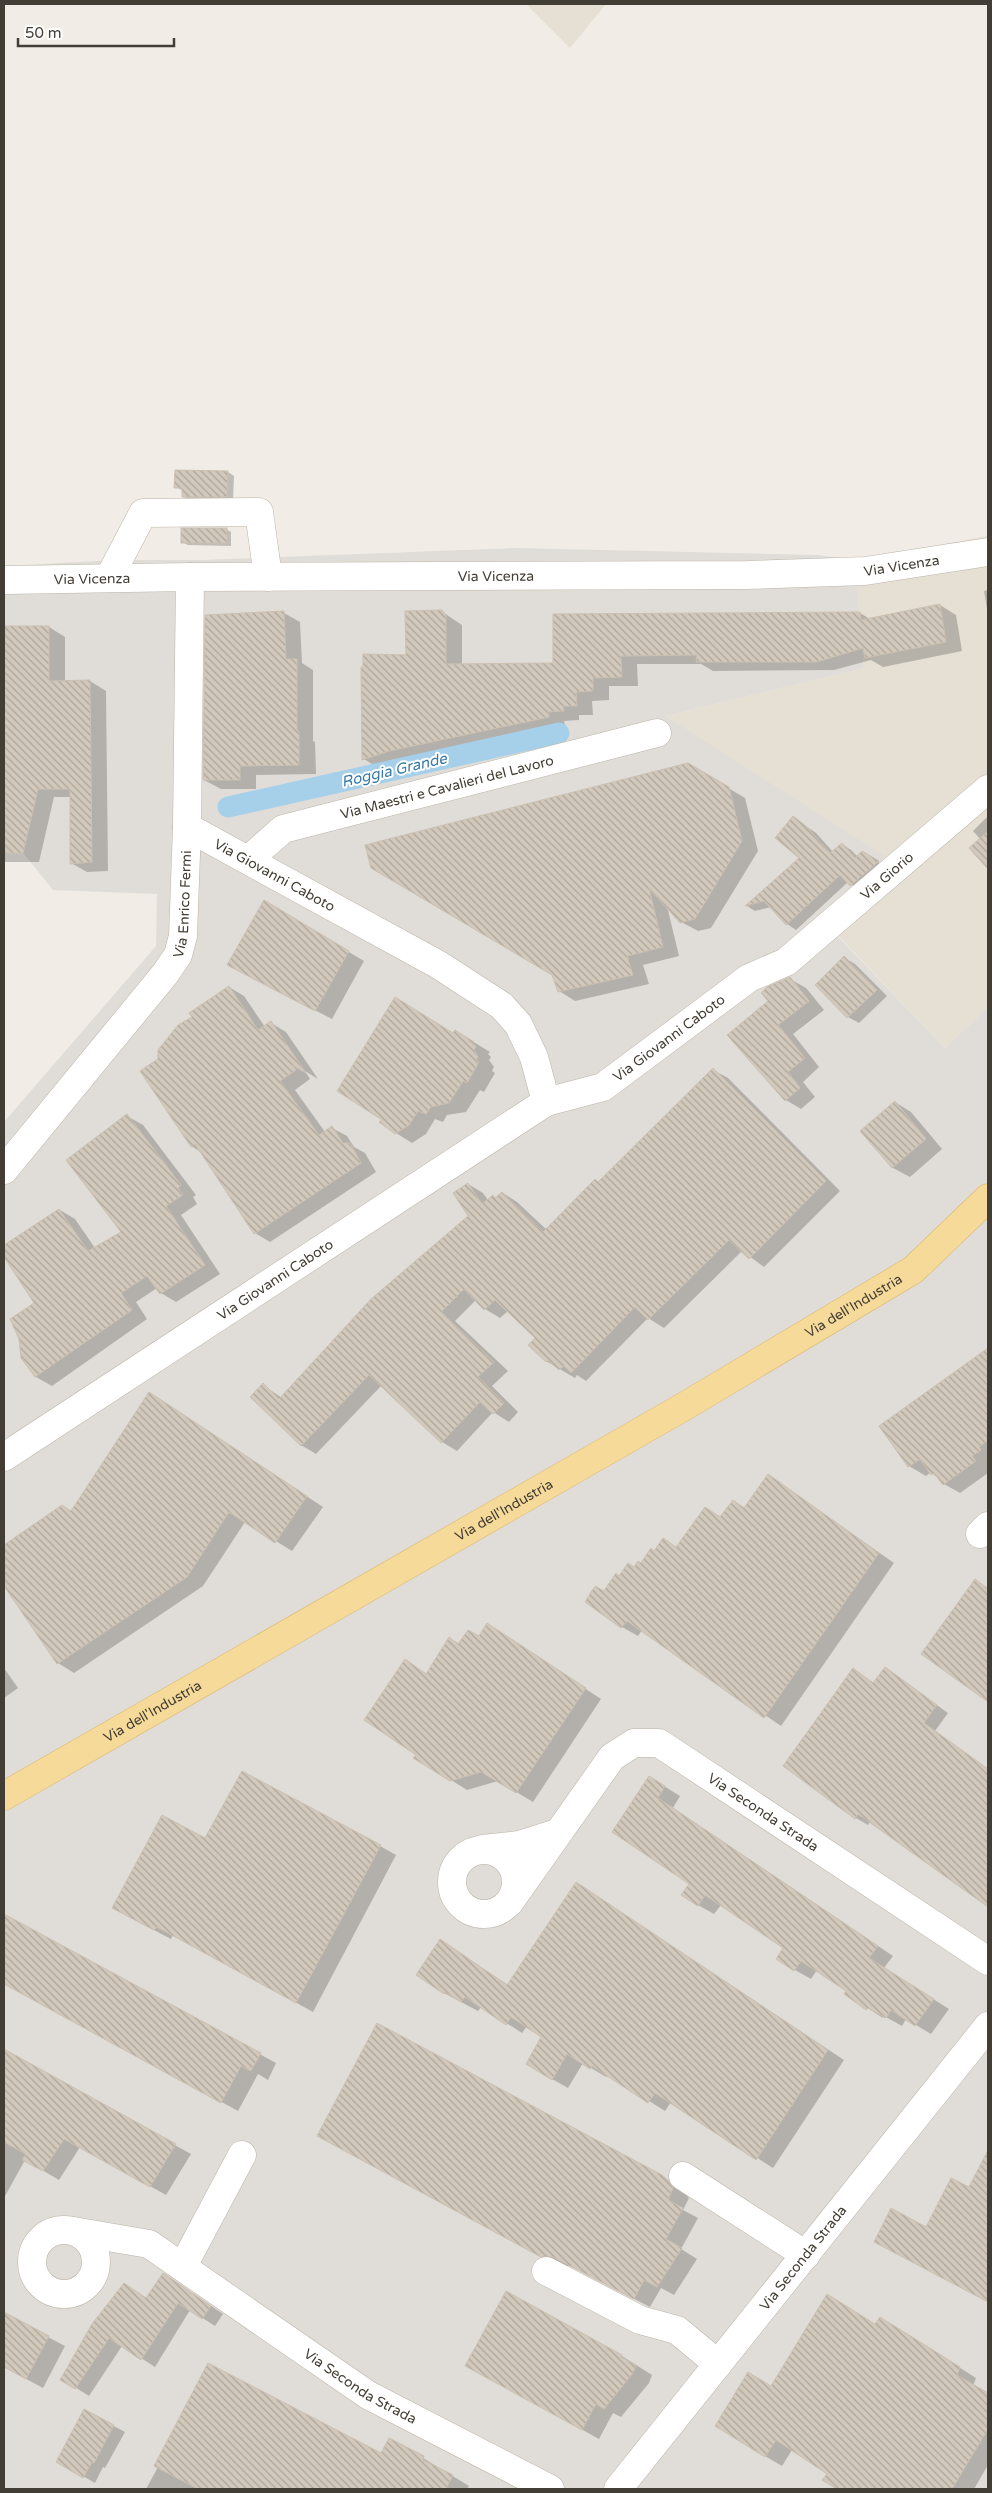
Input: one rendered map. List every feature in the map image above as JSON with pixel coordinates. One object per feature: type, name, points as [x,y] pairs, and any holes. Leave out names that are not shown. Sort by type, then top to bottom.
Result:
[{"type":"main road","name":"Via dell'Industria","points":[[4,1796],[677,1411],[913,1270],[988,1198]]},
{"type":"street","points":[[110,578],[143,513],[191,512],[259,512],[268,577]]},
{"type":"street","name":"Via Vicenza","points":[[4,580],[190,577],[747,575],[865,570],[988,552]]},
{"type":"street","name":"Via Enrico Fermi","points":[[4,1170],[165,974],[178,955],[183,936],[187,827],[190,577]]},
{"type":"street","name":"Via Maestri e Cavalieri del Lavoro","points":[[248,860],[283,830],[657,733]]},
{"type":"street","name":"Via Giorio","points":[[786,962],[988,789]]},
{"type":"street","name":"Via Giovanni Caboto","points":[[187,827],[439,965],[502,1006],[518,1024],[534,1057],[546,1102]]},
{"type":"street","name":"Via Giovanni Caboto","points":[[4,1458],[546,1102],[603,1086],[748,978],[786,962]]},
{"type":"street","name":"Via Seconda Strada","points":[[509,1903],[612,1756],[634,1744],[659,1743],[988,1961]]},
{"type":"street","points":[[482,1849],[503,1856],[511,1864],[516,1884],[509,1903],[491,1913],[481,1914],[466,1909],[456,1898],[452,1888],[452,1877],[456,1867],[467,1855],[482,1849],[519,1845],[556,1834]]},
{"type":"street","name":"Via Seconda Strada","points":[[618,2489],[988,2026]]},
{"type":"street","points":[[183,2266],[242,2155]]},
{"type":"street","points":[[683,2176],[806,2255]]},
{"type":"street","name":"Via Seconda Strada","points":[[149,2244],[114,2256],[88,2283],[71,2294],[51,2292],[36,2278],[32,2268],[32,2257],[42,2238],[62,2230],[149,2244],[368,2395],[550,2489]]},
{"type":"street","points":[[73,2231],[87,2240],[95,2254],[94,2274],[88,2283]]},
{"type":"street","points":[[546,2271],[640,2320],[677,2330],[718,2364]]},
{"type":"shaded area","points":[[526,4],[606,4],[570,48]]},
{"type":"shaded area","points":[[988,536],[988,1007],[945,1048],[826,923],[665,716],[864,668],[855,560]]},
{"type":"shaded area","points":[[517,548],[818,555],[855,560],[864,668],[665,716],[892,861],[826,924],[945,1048],[988,1007],[988,2489],[4,2489],[4,1122],[156,946],[157,894],[53,890],[23,853],[4,853],[4,566],[114,560],[202,560]]},
{"type":"building","points":[[175,470],[228,471],[227,497],[182,497],[182,488],[174,488]]},
{"type":"building","points":[[181,528],[227,528],[227,543],[181,543]]},
{"type":"building","points":[[940,604],[946,642],[865,658],[863,648],[817,662],[696,662],[697,655],[621,656],[622,677],[593,678],[593,691],[576,692],[577,706],[563,706],[564,711],[548,712],[549,717],[389,751],[362,760],[361,667],[363,667],[363,654],[406,655],[405,611],[442,610],[446,615],[446,664],[553,663],[553,614],[860,612],[861,620]]},
{"type":"building","points":[[284,611],[286,659],[297,659],[299,765],[240,766],[240,780],[203,780],[205,615]]},
{"type":"building","points":[[4,626],[49,626],[49,681],[90,680],[92,862],[70,864],[70,789],[38,789],[23,853],[4,853]]},
{"type":"building","points":[[688,763],[729,787],[742,841],[695,919],[680,923],[649,888],[663,947],[627,956],[633,975],[558,992],[552,975],[371,868],[365,845]]},
{"type":"building","points":[[793,816],[806,826],[830,853],[842,843],[855,858],[862,851],[879,861],[850,886],[840,875],[786,925],[764,901],[745,906],[799,858],[775,838]]},
{"type":"building","points":[[988,831],[988,869],[969,848]]},
{"type":"building","points":[[264,900],[349,951],[315,1011],[227,965]]},
{"type":"building","points":[[844,956],[877,990],[847,1018],[815,985]]},
{"type":"building","points":[[790,977],[809,1001],[778,1025],[805,1058],[788,1072],[800,1088],[785,1101],[727,1035],[768,1001],[761,993],[767,987]]},
{"type":"building","points":[[229,986],[258,1030],[271,1021],[306,1073],[292,1065],[296,1070],[280,1081],[319,1135],[332,1126],[343,1143],[350,1143],[361,1163],[254,1234],[195,1144],[191,1147],[140,1071],[158,1059],[158,1050],[178,1025],[192,1017],[189,1013]]},
{"type":"building","points":[[395,997],[453,1033],[455,1030],[474,1042],[472,1044],[476,1046],[474,1050],[478,1057],[476,1060],[479,1062],[467,1083],[463,1081],[449,1103],[431,1107],[426,1114],[418,1111],[409,1125],[395,1134],[379,1122],[382,1120],[337,1091]]},
{"type":"building","points":[[713,1068],[826,1181],[749,1259],[729,1240],[648,1320],[635,1307],[571,1373],[564,1366],[559,1370],[548,1360],[546,1362],[528,1345],[535,1338],[495,1300],[484,1310],[464,1289],[441,1312],[494,1362],[478,1377],[504,1403],[493,1414],[480,1402],[441,1443],[369,1375],[301,1446],[250,1397],[263,1383],[279,1399],[371,1299],[468,1216],[453,1193],[468,1183],[482,1204],[493,1195],[495,1198],[502,1192],[543,1232],[595,1179],[598,1182]]},
{"type":"building","points":[[895,1101],[926,1139],[892,1168],[860,1131]]},
{"type":"building","points":[[127,1114],[181,1185],[178,1188],[183,1195],[166,1206],[205,1265],[160,1294],[147,1276],[121,1293],[132,1310],[35,1377],[21,1358],[19,1339],[10,1319],[34,1303],[4,1257],[4,1245],[59,1209],[88,1251],[121,1232],[66,1160]]},
{"type":"building","points":[[988,1348],[988,1440],[979,1447],[981,1450],[972,1456],[976,1461],[943,1485],[934,1473],[931,1475],[920,1459],[908,1467],[879,1426]]},
{"type":"building","points":[[149,1392],[307,1496],[275,1543],[229,1512],[187,1577],[57,1664],[4,1586],[4,1545],[62,1505],[71,1511]]},
{"type":"building","points":[[768,1474],[879,1553],[764,1718],[627,1621],[621,1628],[585,1602],[595,1586],[604,1591],[616,1573],[619,1576],[628,1563],[634,1567],[638,1561],[641,1563],[651,1548],[654,1551],[663,1538],[676,1547],[705,1507],[720,1517],[733,1500],[744,1508]]},
{"type":"building","points":[[975,1579],[988,1589],[988,1702],[921,1654]]},
{"type":"building","points":[[487,1623],[586,1688],[516,1793],[481,1772],[450,1781],[413,1758],[416,1755],[364,1720],[405,1659],[426,1674],[449,1637],[458,1644],[468,1630],[479,1636]]},
{"type":"building","points":[[885,1667],[937,1705],[924,1723],[988,1769],[988,1907],[858,1814],[855,1819],[783,1766],[853,1668],[873,1683]]},
{"type":"building","points":[[242,1771],[381,1845],[296,2003],[157,1927],[154,1930],[112,1908],[162,1815],[205,1838]]},
{"type":"building","points":[[649,1776],[665,1786],[658,1798],[878,1946],[869,1958],[934,1999],[915,2026],[891,2010],[886,2018],[868,2008],[866,2010],[844,1994],[846,1991],[801,1961],[794,1971],[776,1959],[783,1948],[705,1895],[698,1906],[681,1895],[689,1884],[612,1832]]},
{"type":"building","points":[[576,1882],[828,2050],[756,2160],[655,2093],[648,2103],[592,2066],[590,2069],[567,2054],[552,2080],[526,2064],[541,2037],[511,2017],[506,2025],[465,1997],[461,2002],[445,1992],[444,1994],[416,1975],[440,1939],[507,1985]]},
{"type":"building","points":[[4,1914],[261,2053],[251,2071],[241,2066],[221,2103],[4,1984]]},
{"type":"building","points":[[377,2023],[662,2175],[669,2181],[673,2188],[668,2200],[683,2208],[666,2239],[682,2248],[657,2287],[644,2280],[634,2299],[553,2257],[541,2257],[317,2136]]},
{"type":"building","points":[[4,2049],[176,2144],[150,2187],[64,2139],[43,2171],[22,2160],[26,2154],[4,2142]]},
{"type":"building","points":[[988,2150],[988,2302],[874,2242],[891,2208],[926,2227],[951,2178],[969,2187]]},
{"type":"building","points":[[163,2273],[211,2306],[202,2319],[178,2303],[141,2360],[109,2338],[75,2389],[60,2380],[92,2324],[124,2283],[146,2298]]},
{"type":"building","points":[[506,2291],[622,2355],[621,2357],[636,2365],[633,2373],[604,2409],[596,2404],[582,2430],[465,2366]]},
{"type":"building","points":[[827,2294],[875,2324],[880,2317],[960,2367],[957,2375],[988,2393],[988,2429],[952,2489],[837,2489],[822,2480],[827,2474],[776,2440],[765,2457],[715,2426],[748,2372],[771,2386]]},
{"type":"building","points":[[4,2312],[49,2336],[26,2379],[4,2367]]},
{"type":"building","points":[[208,2363],[381,2453],[389,2438],[424,2456],[423,2460],[453,2475],[446,2489],[198,2489],[154,2466]]},
{"type":"building","points":[[84,2409],[114,2425],[94,2463],[92,2462],[83,2478],[56,2462]]},
{"type":"waterway","name":"Roggia Grande","points":[[228,807],[559,733]]}]
